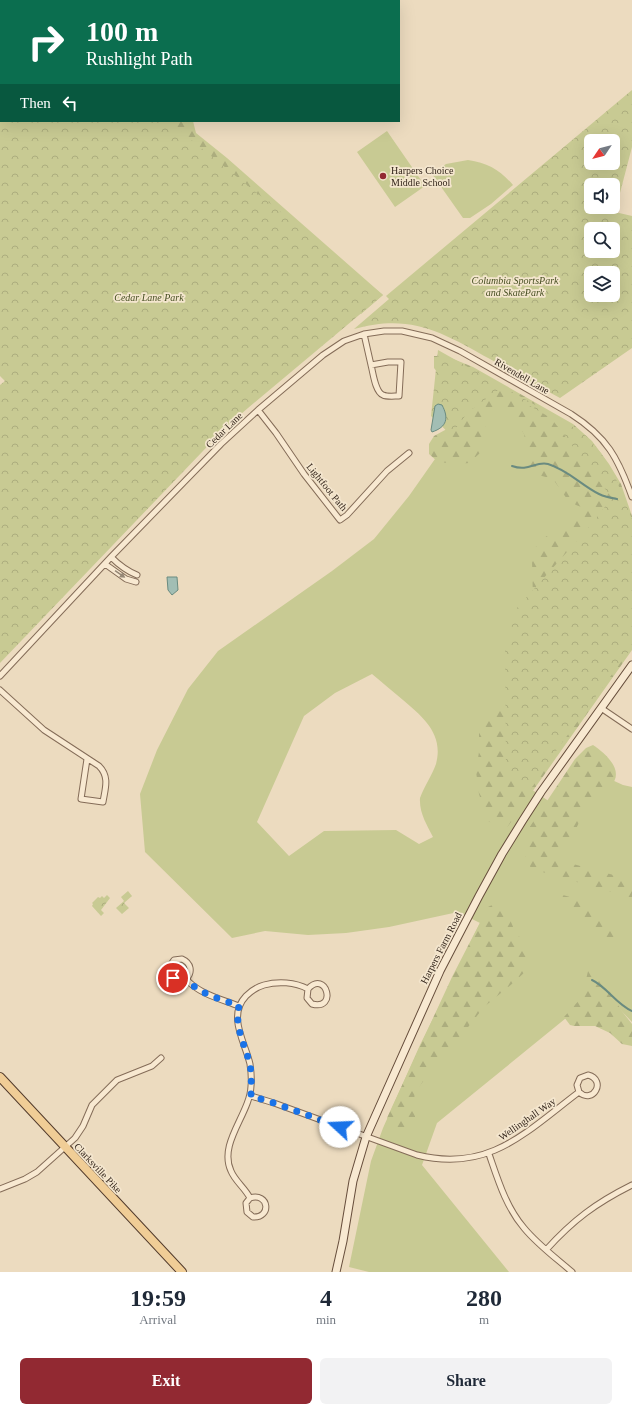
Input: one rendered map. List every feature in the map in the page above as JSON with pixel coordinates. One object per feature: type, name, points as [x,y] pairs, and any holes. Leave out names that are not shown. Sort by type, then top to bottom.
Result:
[{"type":"main road","name":"Harpers Farm Road","points":[[336,1272],[353,1181],[366,1137],[440,971],[502,854],[530,809],[632,666]]},
{"type":"main road","name":"Clarksville Pike","points":[[0,1076],[182,1272]]},
{"type":"street","name":"Rivendell Lane","points":[[364,334],[384,331],[402,331],[432,338],[453,348],[571,414],[596,433],[611,450],[624,475],[632,497]]},
{"type":"street","points":[[364,334],[371,365],[377,388],[381,394],[399,396],[401,362],[388,362],[371,365]]},
{"type":"street","name":"Cedar Lane","points":[[0,676],[105,564],[221,444],[258,410],[333,348],[344,341],[364,334]]},
{"type":"street","name":"Lightfoot Path","points":[[258,410],[304,474],[340,520],[347,515],[387,471],[409,454]]},
{"type":"street","points":[[112,557],[119,564],[137,575]]},
{"type":"street","points":[[105,564],[126,579],[136,582]]},
{"type":"street","points":[[0,690],[44,730],[99,766],[105,774],[106,781],[103,802],[81,799],[87,759]]},
{"type":"street","points":[[601,708],[632,729]]},
{"type":"street","points":[[182,959],[188,963],[190,972],[186,979],[177,980],[170,975],[169,967],[174,960],[182,959]]},
{"type":"street","points":[[186,979],[191,985],[199,990],[239,1006]]},
{"type":"street","points":[[250,1198],[246,1190],[233,1177],[228,1163],[229,1144],[251,1096],[250,1065],[237,1021],[239,1006],[248,994],[266,984],[293,983],[308,989]]},
{"type":"street","points":[[315,984],[323,985],[327,992],[326,1000],[320,1004],[312,1004],[307,998],[308,989],[315,984]]},
{"type":"street","points":[[0,1189],[25,1179],[37,1172],[75,1138],[81,1131],[92,1105],[117,1080],[152,1066],[161,1058]]},
{"type":"street","points":[[584,1075],[588,1075],[595,1078],[598,1086],[595,1092],[589,1096],[585,1096],[579,1092],[577,1085],[580,1078],[584,1075]]},
{"type":"street","name":"Wellinghall Way","points":[[251,1096],[417,1155],[429,1158],[464,1160],[489,1154],[512,1142],[579,1092]]},
{"type":"street","points":[[489,1154],[509,1206],[524,1228],[546,1250],[572,1272]]},
{"type":"street","points":[[546,1250],[563,1231],[590,1209],[632,1185]]},
{"type":"street","points":[[256,1196],[265,1202],[266,1209],[260,1216],[253,1217],[247,1212],[245,1207],[250,1198],[256,1196]]},
{"type":"green space","name":"Columbia SportsPark and SkatePark","points":[[632,90],[632,147],[620,193],[620,178],[584,178],[584,214],[620,213],[632,216],[632,348],[560,398],[473,349],[441,333],[409,324],[392,323],[354,329],[389,299],[386,296]]},
{"type":"green space","name":"Cedar Lane Park","points":[[0,122],[169,122],[383,295],[225,428],[0,663],[0,385],[5,381],[0,376]]},
{"type":"green space","points":[[145,122],[193,122],[196,133],[227,158],[383,295],[361,314]]},
{"type":"green space","points":[[387,131],[425,186],[395,207],[357,152]]},
{"type":"green space","points":[[468,160],[488,165],[503,175],[513,185],[491,204],[470,218],[463,218],[432,174],[446,164]]},
{"type":"green space","points":[[438,350],[567,423],[586,436],[601,453],[613,472],[632,519],[632,647],[556,751],[531,789],[506,772],[505,649],[517,608],[583,534],[612,498],[551,418],[500,389],[468,412],[451,435],[431,416]]},
{"type":"green space","points":[[434,356],[446,356],[473,367],[573,424],[592,441],[609,464],[621,484],[632,516],[632,650],[506,829],[498,827],[488,821],[479,794],[476,771],[479,752],[479,733],[493,712],[500,707],[506,710],[533,600],[532,560],[537,543],[547,536],[561,539],[566,529],[578,519],[584,508],[567,499],[553,479],[531,473],[526,461],[527,448],[524,434],[513,417],[501,408],[490,416],[487,421],[480,453],[469,463],[458,464],[438,462],[429,454],[429,444],[434,436],[445,430],[456,415],[448,386],[434,368]]},
{"type":"green space","points":[[500,389],[612,498],[531,789],[550,802],[577,764],[623,785],[632,787],[632,1022],[609,998],[587,1001],[437,1123],[422,1165],[509,1272],[369,1272],[349,1267],[371,1161],[383,1128],[420,1045],[480,923],[458,912],[389,927],[346,933],[308,935],[265,931],[232,938],[145,852],[140,794],[157,750],[188,689],[218,651],[332,571],[374,539],[409,496],[468,412]],"holes":[[[372,674],[418,713],[430,727],[434,735],[438,753],[436,764],[420,798],[422,814],[433,837],[419,844],[396,830],[324,831],[289,856],[257,822],[304,716],[335,693]]]},
{"type":"green space","points":[[593,745],[612,763],[616,775],[609,788],[596,795],[588,804],[571,837],[560,852],[559,858],[562,861],[632,880],[632,898],[532,869],[526,861],[524,848],[527,831],[575,759],[586,748]]},
{"type":"green space","points":[[128,891],[132,896],[124,903],[129,908],[122,914],[116,908],[124,901],[121,897]]},
{"type":"green space","points":[[556,893],[570,897],[596,910],[610,923],[617,927],[622,936],[619,942],[609,940],[604,937],[596,931],[592,924],[583,918],[568,912],[560,906],[554,895]]},
{"type":"green space","points":[[107,895],[110,898],[101,910],[104,913],[101,916],[92,906],[92,903],[98,897],[100,898],[102,896],[104,898]]},
{"type":"green space","points":[[498,902],[504,906],[514,929],[529,951],[531,960],[526,971],[484,1007],[461,1036],[432,1066],[425,1079],[415,1092],[413,1108],[415,1125],[408,1134],[396,1131],[387,1118],[452,977],[488,907]]},
{"type":"green space","points":[[588,971],[597,972],[606,983],[621,1010],[632,1024],[632,1046],[622,1044],[610,1033],[595,1026],[570,1025],[564,1017],[582,997]]},
{"type":"water","points":[[438,404],[442,405],[446,418],[444,425],[441,428],[432,432],[431,430],[435,406]]},
{"type":"water","points":[[167,577],[177,577],[178,590],[172,595],[168,590]]},
{"type":"waterway","points":[[512,466],[523,468],[543,463],[548,464],[562,470],[599,494],[617,499]]},
{"type":"waterway","points":[[592,980],[626,1008],[632,1011]]},
{"type":"place","name":"Harpers Choice Middle School","points":[[383,176]]},
{"type":"route","points":[[173,978],[180,981],[186,979],[191,985],[199,990],[239,1006],[237,1021],[250,1065],[251,1096],[340,1127]]}]
